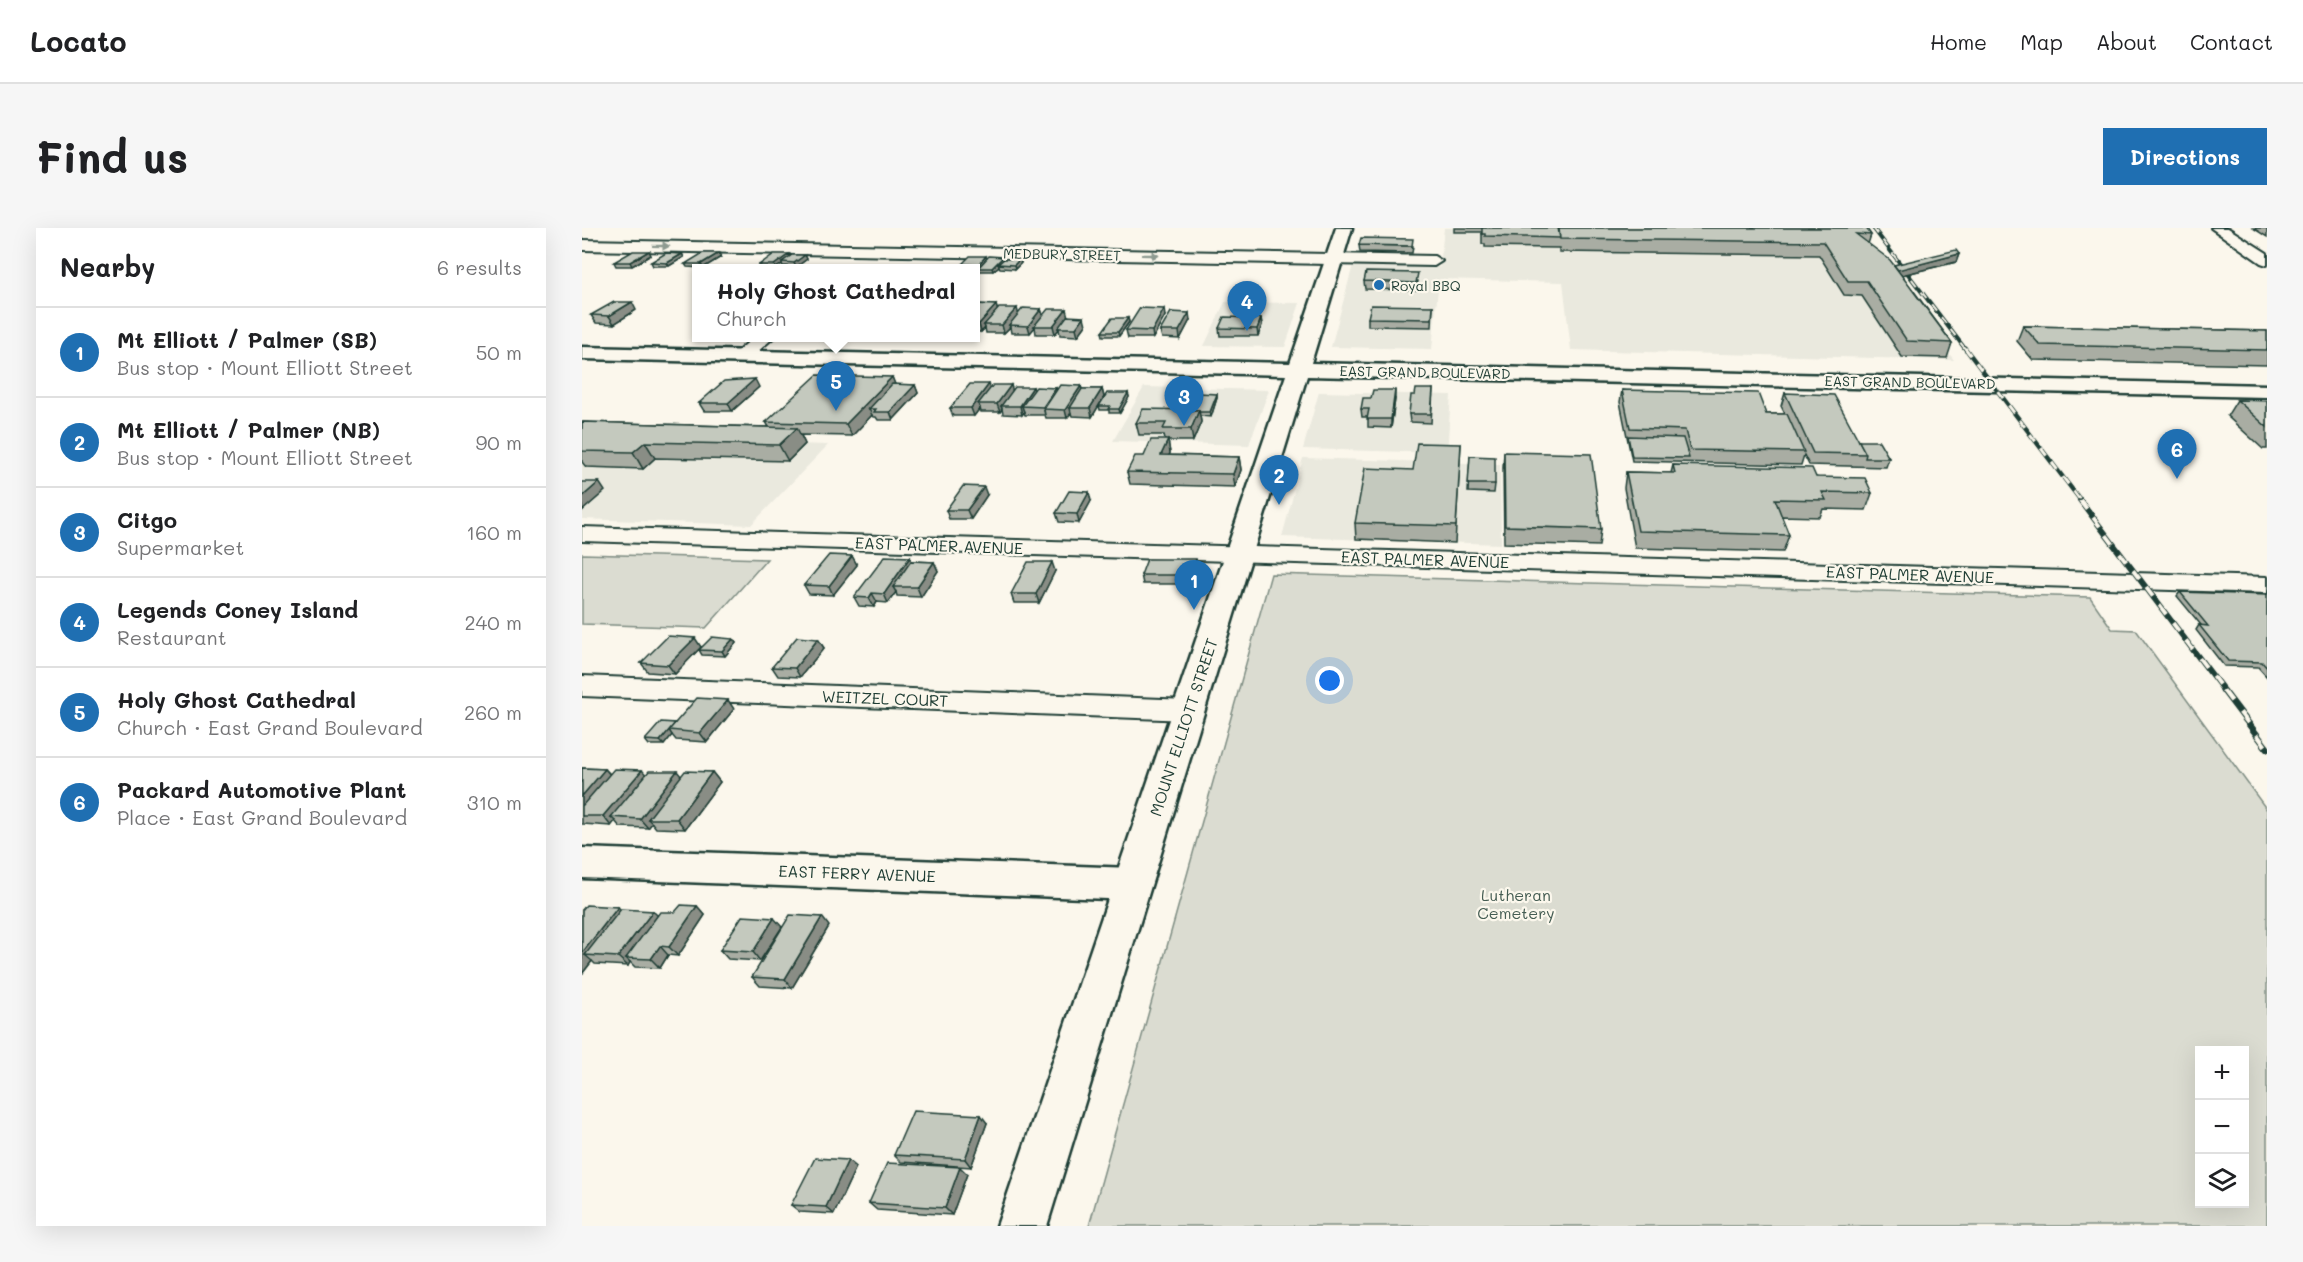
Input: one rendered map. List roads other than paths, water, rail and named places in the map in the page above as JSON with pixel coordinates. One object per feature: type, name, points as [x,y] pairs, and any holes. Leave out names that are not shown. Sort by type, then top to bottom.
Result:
[{"type":"main road","name":"MOUNT ELLIOTT STREET","points":[[1022,1226],[1344,228]]},
{"type":"main road","name":"EAST GRAND BOULEVARD","points":[[582,353],[2267,391]]},
{"type":"main road","name":"EAST FERRY AVENUE","points":[[582,863],[1132,884]]},
{"type":"street","points":[[582,255],[631,228]]},
{"type":"street","points":[[2218,228],[2267,260]]},
{"type":"street","points":[[854,264],[890,235]]},
{"type":"street","name":"MEDBURY STREET","points":[[582,245],[1434,261]]},
{"type":"street","points":[[740,357],[759,342]]},
{"type":"street","name":"EAST PALMER AVENUE","points":[[582,534],[2267,585]]},
{"type":"street","name":"WEITZEL COURT","points":[[582,686],[1188,710]]},
{"type":"railway","points":[[1873,228],[1966,350]]},
{"type":"railway","points":[[1965,348],[2081,501]]},
{"type":"railway","points":[[2080,500],[2224,691]]},
{"type":"railway","points":[[2223,690],[2267,748]]},
{"type":"place","name":"Royal BBQ","points":[[1379,285]]},
{"type":"place","name":"Legends Coney Island","points":[[1247,331]]},
{"type":"place","name":"Holy Ghost Cathedral","points":[[836,411]]},
{"type":"place","name":"Citgo","points":[[1184,426]]},
{"type":"place","name":"Packard Automotive Plant","points":[[2177,479]]},
{"type":"place","name":"Mt Elliott / Palmer (NB)","points":[[1279,505]]},
{"type":"place","name":"Mt Elliott / Palmer (SB)","points":[[1194,610]]},
{"type":"park label","name":"Lutheran Cemetery","points":[[1516,903]]}]
